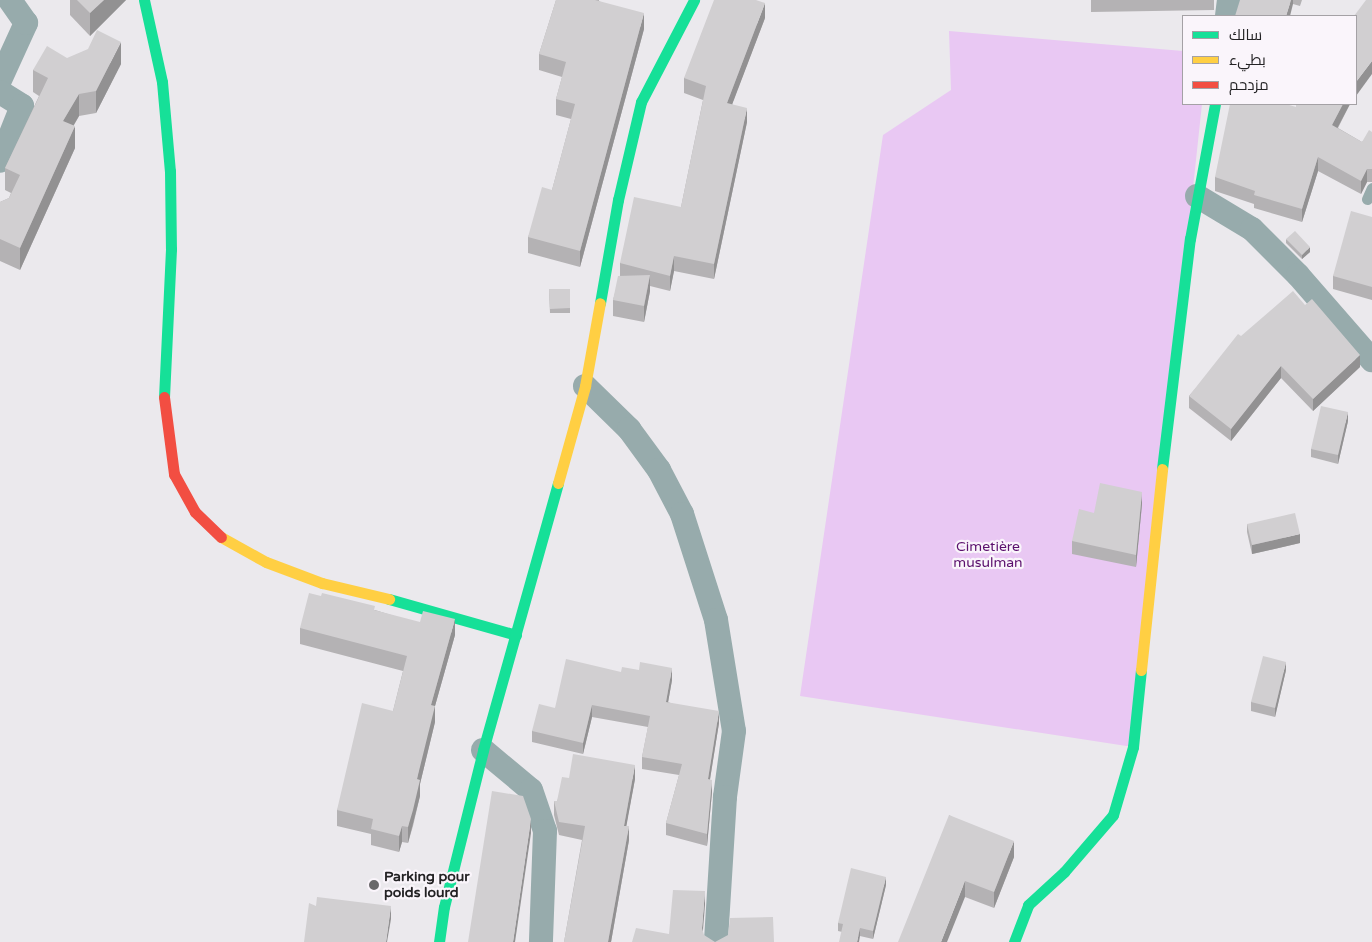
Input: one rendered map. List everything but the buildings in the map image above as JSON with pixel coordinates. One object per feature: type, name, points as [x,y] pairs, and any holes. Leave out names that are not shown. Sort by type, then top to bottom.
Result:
[{"type":"street","points":[[0,80],[26,23],[10,0]]},
{"type":"street","points":[[144,0],[162,82],[170,172],[171,249],[163,362],[164,408],[174,474],[195,512],[227,542],[266,562],[322,583],[433,609],[516,634]]},
{"type":"street","points":[[438,942],[444,907],[483,750],[586,386],[618,200],[641,102],[694,0]]},
{"type":"street","points":[[1227,15],[1230,0]]},
{"type":"street","points":[[0,92],[22,106],[0,161]]},
{"type":"street","points":[[1014,942],[1028,905],[1064,872],[1113,815],[1133,747],[1157,514],[1197,196],[1215,105]]},
{"type":"street","points":[[1197,196],[1252,229],[1298,275],[1372,360]]},
{"type":"street","points":[[586,386],[629,429],[659,470],[682,514],[716,620],[734,731],[725,797],[716,942]]},
{"type":"street","points":[[483,750],[532,790],[545,831],[541,942]]},
{"type":"green space","name":"Cimetière musulman","points":[[949,31],[1182,51],[1182,105],[1202,105],[1133,747],[800,696],[883,135],[951,90]]},
{"type":"traffic: fast","points":[[144,0],[162,82],[170,171],[171,249],[164,397]]},
{"type":"traffic: fast","points":[[600,303],[618,200],[641,102],[694,0]]},
{"type":"traffic: fast","points":[[1162,469],[1190,239],[1215,105]]},
{"type":"traffic: fast","points":[[439,942],[444,907],[483,750],[558,483]]},
{"type":"traffic: fast","points":[[389,599],[516,635]]},
{"type":"traffic: fast","points":[[1014,942],[1028,905],[1064,872],[1113,815],[1133,747],[1141,670]]},
{"type":"traffic: slow","points":[[558,483],[585,386],[600,303]]},
{"type":"traffic: slow","points":[[1141,670],[1162,469]]},
{"type":"traffic: slow","points":[[221,537],[266,562],[322,583],[389,599]]},
{"type":"traffic: jam","points":[[164,397],[174,474],[195,512],[221,537]]},
{"type":"place","name":"Parking pour poids lourd","points":[[374,885]]}]
